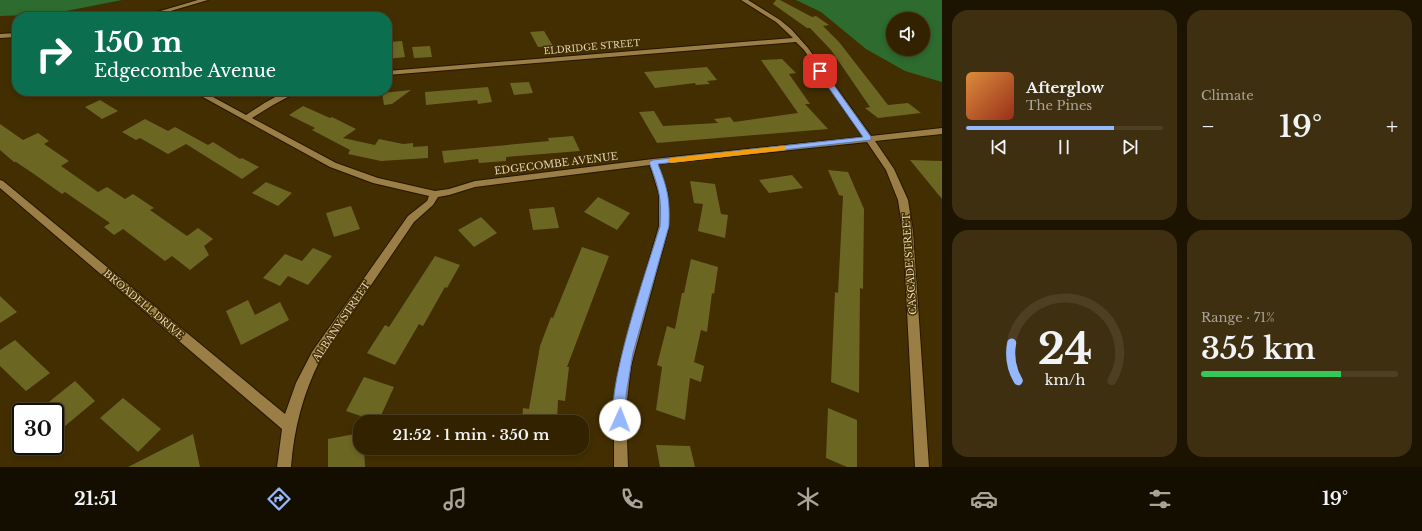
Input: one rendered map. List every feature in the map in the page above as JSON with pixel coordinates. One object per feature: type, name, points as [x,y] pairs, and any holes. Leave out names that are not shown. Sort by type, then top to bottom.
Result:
[{"type":"street","points":[[170,12],[205,0]]},
{"type":"street","name":"CASCADE STREET","points":[[744,0],[778,21],[798,40],[890,169],[896,181],[906,212],[922,467]]},
{"type":"street","points":[[0,36],[12,35]]},
{"type":"street","name":"ELDRIDGE STREET","points":[[392,73],[798,40]]},
{"type":"street","name":"EDGECOMBE AVENUE","points":[[205,96],[346,171],[376,181],[435,194],[449,192],[475,184],[653,162],[942,131]]},
{"type":"street","points":[[246,118],[285,96]]},
{"type":"street","points":[[621,467],[619,432],[621,395],[627,353],[664,226],[666,206],[663,187],[653,162]]},
{"type":"street","name":"BROADELL DRIVE","points":[[0,183],[288,425]]},
{"type":"street","name":"ALBANY STREET","points":[[284,467],[288,425],[295,400],[304,377],[316,356],[411,219],[430,203],[435,194]]},
{"type":"green space","points":[[0,0],[122,0],[61,12],[12,12],[12,16],[0,16]]},
{"type":"green space","points":[[796,0],[942,0],[942,82],[905,71],[866,49],[821,12]]},
{"type":"building","points":[[776,0],[780,0],[812,17],[816,16],[829,25],[823,26],[839,42],[888,105],[908,103],[921,113],[878,118],[865,108],[870,107],[831,50],[810,28],[807,28],[773,4]]},
{"type":"building","points":[[544,31],[553,46],[538,47],[530,32]]},
{"type":"building","points":[[402,41],[405,57],[392,58],[392,42]]},
{"type":"building","points":[[430,46],[432,57],[414,58],[412,47]]},
{"type":"building","points":[[782,59],[796,73],[789,74],[810,104],[805,104],[828,129],[657,143],[639,112],[654,111],[663,126],[718,123],[714,119],[730,117],[734,122],[798,113],[761,60]]},
{"type":"building","points":[[707,67],[717,80],[707,81],[710,84],[696,85],[695,83],[655,88],[644,72]]},
{"type":"building","points":[[529,82],[533,93],[514,95],[510,83]]},
{"type":"building","points":[[488,87],[492,102],[478,104],[477,100],[426,105],[425,92]]},
{"type":"building","points":[[411,90],[392,104],[384,105],[382,96],[392,96],[392,92]]},
{"type":"building","points":[[100,100],[118,111],[102,119],[85,107]]},
{"type":"building","points":[[303,106],[330,118],[332,117],[356,129],[343,138],[375,145],[379,139],[403,144],[413,143],[413,147],[428,146],[428,158],[381,161],[348,154],[350,150],[312,130],[315,128],[289,115]]},
{"type":"building","points":[[145,119],[168,131],[175,127],[208,145],[213,142],[240,159],[242,158],[259,167],[242,179],[186,144],[168,154],[140,138],[136,140],[122,132]]},
{"type":"building","points":[[0,124],[23,140],[38,133],[49,141],[44,144],[69,161],[61,166],[98,192],[107,187],[125,199],[133,194],[154,208],[150,210],[187,236],[198,228],[213,239],[204,246],[209,255],[190,270],[172,256],[165,261],[123,229],[114,235],[104,227],[110,223],[65,192],[62,194],[14,162],[0,150]]},
{"type":"building","points":[[573,136],[580,151],[506,157],[506,161],[479,163],[478,159],[444,163],[442,151],[549,141],[548,138]]},
{"type":"building","points":[[910,160],[942,161],[942,199]]},
{"type":"building","points":[[828,170],[848,172],[864,209],[863,289],[860,288],[859,393],[831,382],[835,292],[838,293],[843,196],[839,195]]},
{"type":"building","points":[[792,175],[803,188],[769,193],[759,180]]},
{"type":"building","points":[[690,181],[715,184],[721,214],[728,215],[725,238],[698,231],[703,204],[694,203]]},
{"type":"building","points":[[266,182],[292,193],[278,206],[252,193]]},
{"type":"building","points":[[598,197],[630,213],[617,230],[584,212]]},
{"type":"building","points":[[351,206],[360,229],[334,237],[326,213]]},
{"type":"building","points":[[554,207],[559,228],[533,230],[529,209]]},
{"type":"building","points":[[481,217],[497,233],[474,247],[458,230]]},
{"type":"building","points":[[582,247],[609,256],[567,367],[569,367],[565,401],[558,400],[557,415],[522,415],[523,408],[529,409],[540,346],[551,317],[553,318]]},
{"type":"building","points":[[313,248],[332,256],[308,285],[288,276],[280,286],[263,278],[285,254],[302,261]]},
{"type":"building","points":[[435,256],[460,265],[447,288],[445,287],[423,326],[419,324],[395,365],[367,353],[385,325],[389,327]]},
{"type":"building","points":[[691,259],[718,267],[714,294],[712,293],[707,332],[701,330],[694,362],[704,366],[701,382],[690,378],[685,420],[656,410],[662,367],[657,365],[667,326],[675,329]]},
{"type":"building","points":[[0,296],[17,312],[0,323]]},
{"type":"building","points":[[248,300],[255,315],[280,302],[289,320],[241,345],[226,311]]},
{"type":"building","points":[[15,340],[50,373],[26,391],[0,366],[0,350]]},
{"type":"building","points":[[364,377],[394,387],[381,415],[358,415],[346,411]]},
{"type":"building","points":[[75,381],[95,401],[65,426],[64,403],[48,403]]},
{"type":"building","points":[[123,398],[161,429],[138,452],[100,418]]},
{"type":"building","points":[[828,408],[857,420],[857,467],[847,467],[826,458]]},
{"type":"building","points":[[193,434],[200,467],[128,467]]},
{"type":"building","points":[[353,434],[353,455],[364,455],[365,467],[328,467],[328,439]]},
{"type":"building","points":[[656,445],[690,446],[695,467],[660,467]]},
{"type":"slow traffic","points":[[671,160],[783,148]]},
{"type":"route","points":[[620,420],[621,395],[627,353],[664,226],[666,206],[663,187],[653,162],[790,148],[868,138],[820,71]]}]
